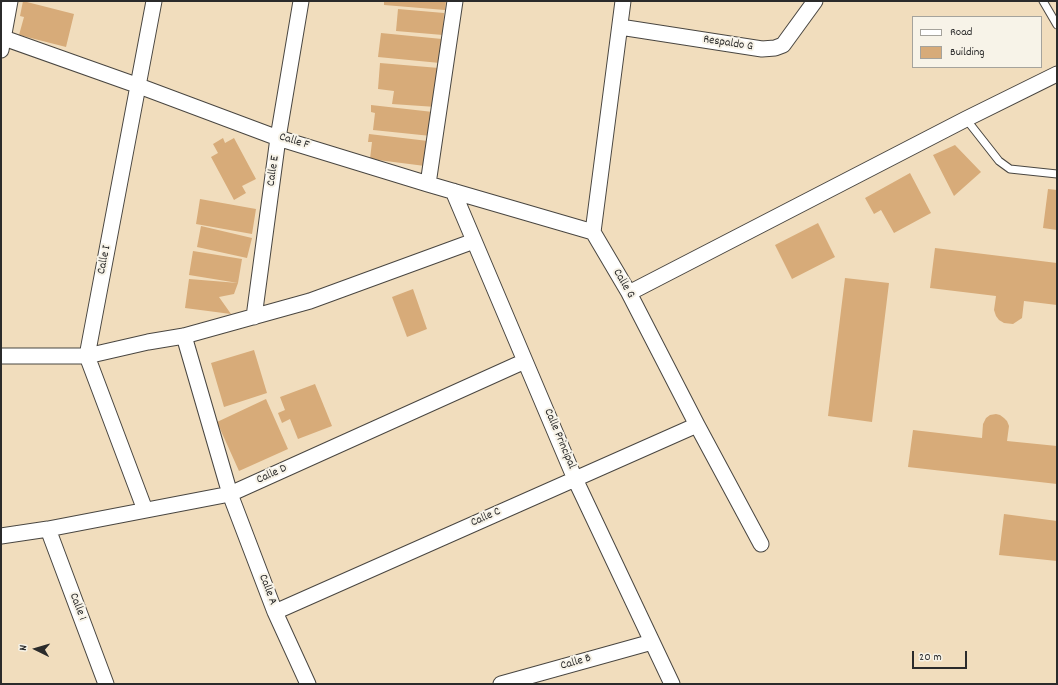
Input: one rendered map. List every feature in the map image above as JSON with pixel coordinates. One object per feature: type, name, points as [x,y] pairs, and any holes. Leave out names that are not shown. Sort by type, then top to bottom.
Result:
[{"type":"street","points":[[2,42],[10,1]]},
{"type":"street","name":"Calle I","points":[[87,356],[154,1]]},
{"type":"street","name":"Calle E","points":[[254,317],[278,138],[301,1]]},
{"type":"street","points":[[428,184],[455,1]]},
{"type":"street","points":[[593,232],[623,1]]},
{"type":"street","name":"Respaldo G","points":[[620,27],[762,49],[775,48],[783,45],[815,1]]},
{"type":"street","name":"Calle F","points":[[2,42],[139,86],[278,138],[593,232]]},
{"type":"street","points":[[629,293],[966,119],[1057,74]]},
{"type":"street","name":"Calle Principal","points":[[453,191],[575,479],[672,684]]},
{"type":"street","name":"Calle G","points":[[593,232],[629,293],[697,425],[761,544]]},
{"type":"street","points":[[1,356],[87,356],[148,342],[184,336],[310,301],[474,241]]},
{"type":"street","name":"Calle A","points":[[184,336],[230,494],[275,612],[308,684]]},
{"type":"street","points":[[87,356],[145,510]]},
{"type":"street","name":"Calle D","points":[[1,536],[48,529],[230,494],[525,361]]},
{"type":"street","name":"Calle C","points":[[275,612],[697,425]]},
{"type":"street","name":"Calle 1","points":[[48,529],[106,684]]},
{"type":"street","name":"Calle B","points":[[501,684],[652,642]]},
{"type":"lane","points":[[1043,1],[1057,25]]},
{"type":"lane","points":[[966,119],[999,161],[1010,169],[1057,174]]},
{"type":"building","points":[[23,1],[74,14],[66,47],[19,35],[24,17],[20,16]]},
{"type":"building","points":[[384,1],[446,1],[445,10],[384,5]]},
{"type":"building","points":[[398,9],[444,13],[443,35],[396,31]]},
{"type":"building","points":[[381,33],[442,39],[440,63],[378,57]]},
{"type":"building","points":[[380,63],[439,68],[436,107],[392,104],[394,91],[378,89]]},
{"type":"building","points":[[371,105],[433,112],[431,136],[373,130],[375,113],[371,112]]},
{"type":"building","points":[[369,134],[428,141],[425,166],[370,159],[372,142],[368,142]]},
{"type":"building","points":[[223,138],[225,143],[234,138],[256,179],[242,186],[246,193],[234,200],[211,157],[218,153],[213,144]]},
{"type":"building","points":[[955,145],[981,172],[954,196],[933,155]]},
{"type":"building","points":[[910,173],[931,213],[894,233],[881,210],[874,214],[865,198]]},
{"type":"building","points":[[1048,189],[1057,190],[1057,230],[1043,228]]},
{"type":"building","points":[[200,199],[256,209],[252,234],[196,224]]},
{"type":"building","points":[[818,223],[835,257],[792,279],[775,245]]},
{"type":"building","points":[[201,226],[252,238],[247,258],[197,247]]},
{"type":"building","points":[[935,248],[1057,263],[1057,305],[1024,301],[1022,318],[1013,324],[1004,323],[999,320],[994,310],[996,296],[930,288]]},
{"type":"building","points":[[193,251],[242,259],[238,283],[189,275]]},
{"type":"building","points":[[845,278],[889,283],[872,422],[828,416]]},
{"type":"building","points":[[189,279],[238,283],[234,294],[219,297],[231,314],[185,308]]},
{"type":"building","points":[[413,289],[427,329],[407,337],[392,297]]},
{"type":"building","points":[[254,350],[267,393],[224,407],[211,363]]},
{"type":"building","points":[[315,384],[332,426],[298,439],[290,419],[282,423],[278,413],[285,410],[280,397]]},
{"type":"building","points":[[266,399],[288,449],[239,471],[217,422]]},
{"type":"building","points":[[990,415],[1000,415],[1007,421],[1009,426],[1007,441],[1057,446],[1057,484],[908,467],[913,430],[982,438],[983,424],[986,418]]},
{"type":"building","points":[[1004,514],[1057,521],[1057,561],[999,555]]}]
